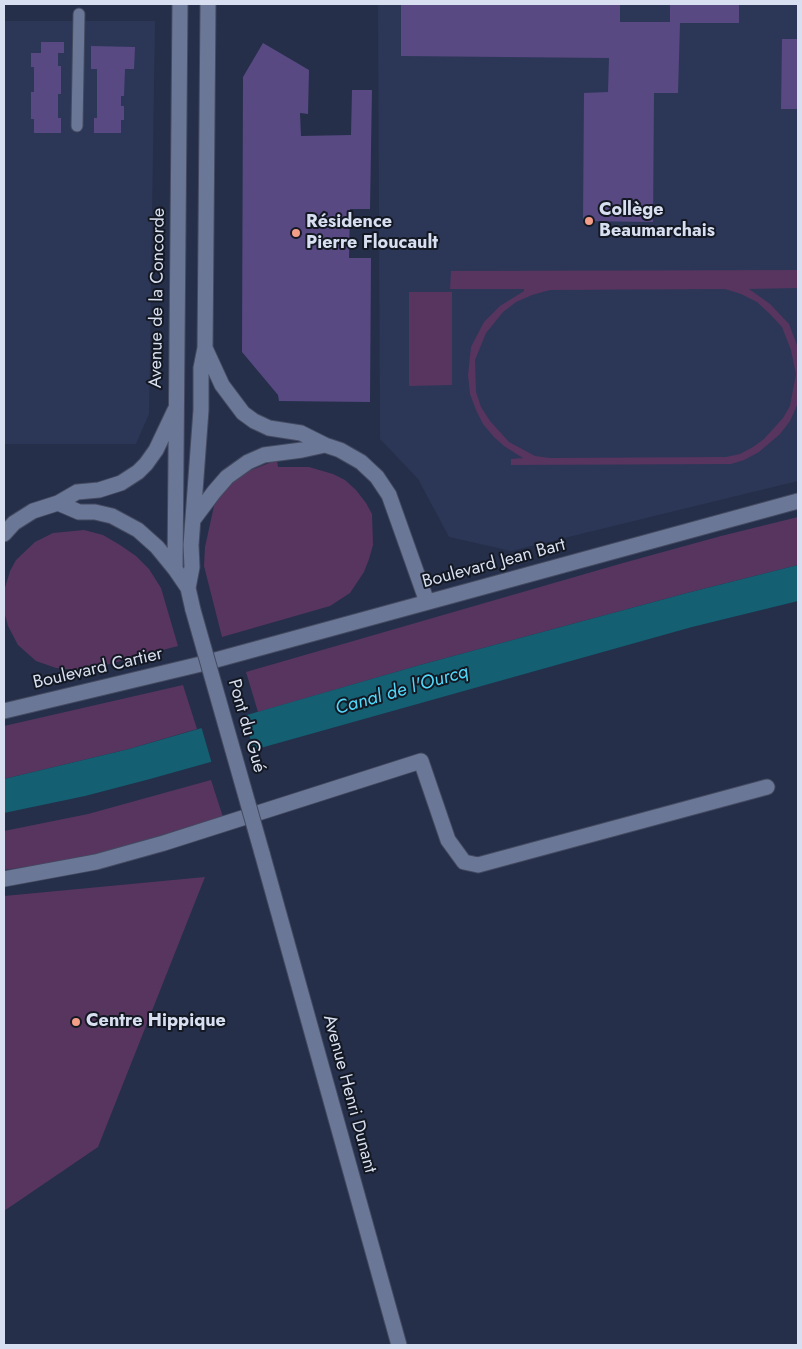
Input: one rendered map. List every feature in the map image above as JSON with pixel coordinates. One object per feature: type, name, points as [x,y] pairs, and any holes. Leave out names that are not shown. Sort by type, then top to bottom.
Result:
[{"type":"street","name":"Avenue de la Concorde","points":[[175,568],[180,4]]},
{"type":"street","points":[[188,588],[192,567],[191,545],[201,410],[201,368],[206,348],[208,4]]},
{"type":"street","points":[[206,348],[222,385],[243,413],[269,428],[302,433],[325,445],[340,450],[361,462],[377,477],[389,495],[427,602]]},
{"type":"street","points":[[4,534],[14,523],[33,511],[58,503],[77,492],[99,490],[121,483],[138,472],[156,450],[175,410]]},
{"type":"street","points":[[193,520],[227,477],[248,462],[264,455],[325,445]]},
{"type":"street","name":"Boulevard Jean Bart","points":[[201,664],[798,501]]},
{"type":"street","points":[[58,503],[79,512],[95,512],[112,516],[138,530],[157,547],[175,568],[188,588]]},
{"type":"street","name":"Pont du Gué","points":[[188,588],[262,853]]},
{"type":"street","name":"Boulevard Cartier","points":[[4,711],[201,664]]},
{"type":"street","points":[[4,879],[96,862],[154,846],[421,761],[448,840],[464,862],[478,865],[767,787]]},
{"type":"street","name":"Avenue Henri Dunant","points":[[262,853],[399,1345]]},
{"type":"lane","points":[[77,126],[79,14]]},
{"type":"shaded area","name":"Collège Beaumarchais","points":[[378,4],[798,4],[798,481],[511,551],[449,537],[418,479],[380,439]]},
{"type":"shaded area","points":[[4,21],[155,21],[149,414],[136,444],[4,444]]},
{"type":"shaded area","points":[[798,270],[798,288],[749,289],[770,304],[789,324],[798,348],[798,403],[790,421],[780,434],[759,452],[731,464],[511,465],[511,459],[523,458],[504,446],[483,424],[470,394],[468,375],[471,347],[484,322],[500,306],[524,291],[524,289],[450,289],[451,271]],"holes":[[[725,289],[757,302],[782,327],[791,350],[796,374],[790,406],[783,418],[764,439],[740,454],[726,457],[550,458],[535,456],[509,442],[490,421],[481,407],[476,392],[475,360],[486,333],[503,312],[516,302],[532,295],[550,290]]]},
{"type":"shaded area","points":[[409,292],[452,292],[452,385],[409,386]]},
{"type":"shaded area","points":[[277,460],[278,467],[309,467],[333,474],[345,480],[356,490],[372,514],[373,545],[369,559],[364,572],[350,593],[330,606],[222,637],[204,566],[205,547],[214,506],[229,484],[251,470]]},
{"type":"shaded area","points":[[798,517],[798,565],[420,665],[258,712],[246,672],[623,563]]},
{"type":"shaded area","points":[[84,530],[103,535],[120,545],[136,556],[149,569],[161,588],[178,646],[83,671],[56,668],[36,661],[18,645],[8,626],[4,611],[4,591],[10,571],[16,560],[35,542],[53,533]]},
{"type":"shaded area","points":[[183,685],[197,729],[129,749],[4,779],[4,726]]},
{"type":"shaded area","points":[[211,780],[223,817],[81,859],[4,870],[4,831],[88,814]]},
{"type":"shaded area","name":"Centre Hippique","points":[[205,877],[98,1147],[4,1211],[4,896]]},
{"type":"water","name":"Canal de l'Ourcq","points":[[798,565],[798,601],[692,627],[150,779],[85,796],[4,813],[4,779],[129,749],[420,665]]},
{"type":"pier","points":[[243,713],[254,752],[212,764],[201,726]]},
{"type":"building","points":[[401,4],[620,4],[620,22],[670,22],[670,4],[739,4],[739,23],[680,23],[678,93],[654,93],[653,222],[583,221],[584,93],[608,92],[609,58],[401,56]]},
{"type":"building","points":[[782,39],[798,39],[798,109],[781,109]]},
{"type":"building","points":[[41,42],[64,42],[64,53],[58,53],[58,66],[61,66],[61,94],[58,94],[58,118],[61,118],[61,133],[34,133],[34,119],[31,119],[31,92],[34,92],[34,67],[31,67],[31,53],[41,53]]},
{"type":"building","name":"Résidence Pierre Floucault","points":[[263,43],[309,70],[308,114],[300,113],[301,136],[351,135],[352,90],[372,90],[370,209],[350,209],[349,258],[371,258],[370,402],[279,401],[278,395],[242,352],[243,77]]},
{"type":"building","points":[[91,46],[135,47],[134,69],[125,69],[124,96],[121,96],[121,106],[124,106],[124,120],[121,120],[121,133],[94,133],[94,118],[97,118],[97,69],[91,69]]},
{"type":"place","name":"Collège Beaumarchais","points":[[589,221]]},
{"type":"place","name":"Résidence Pierre Floucault","points":[[296,233]]},
{"type":"place","name":"Centre Hippique","points":[[76,1022]]}]
